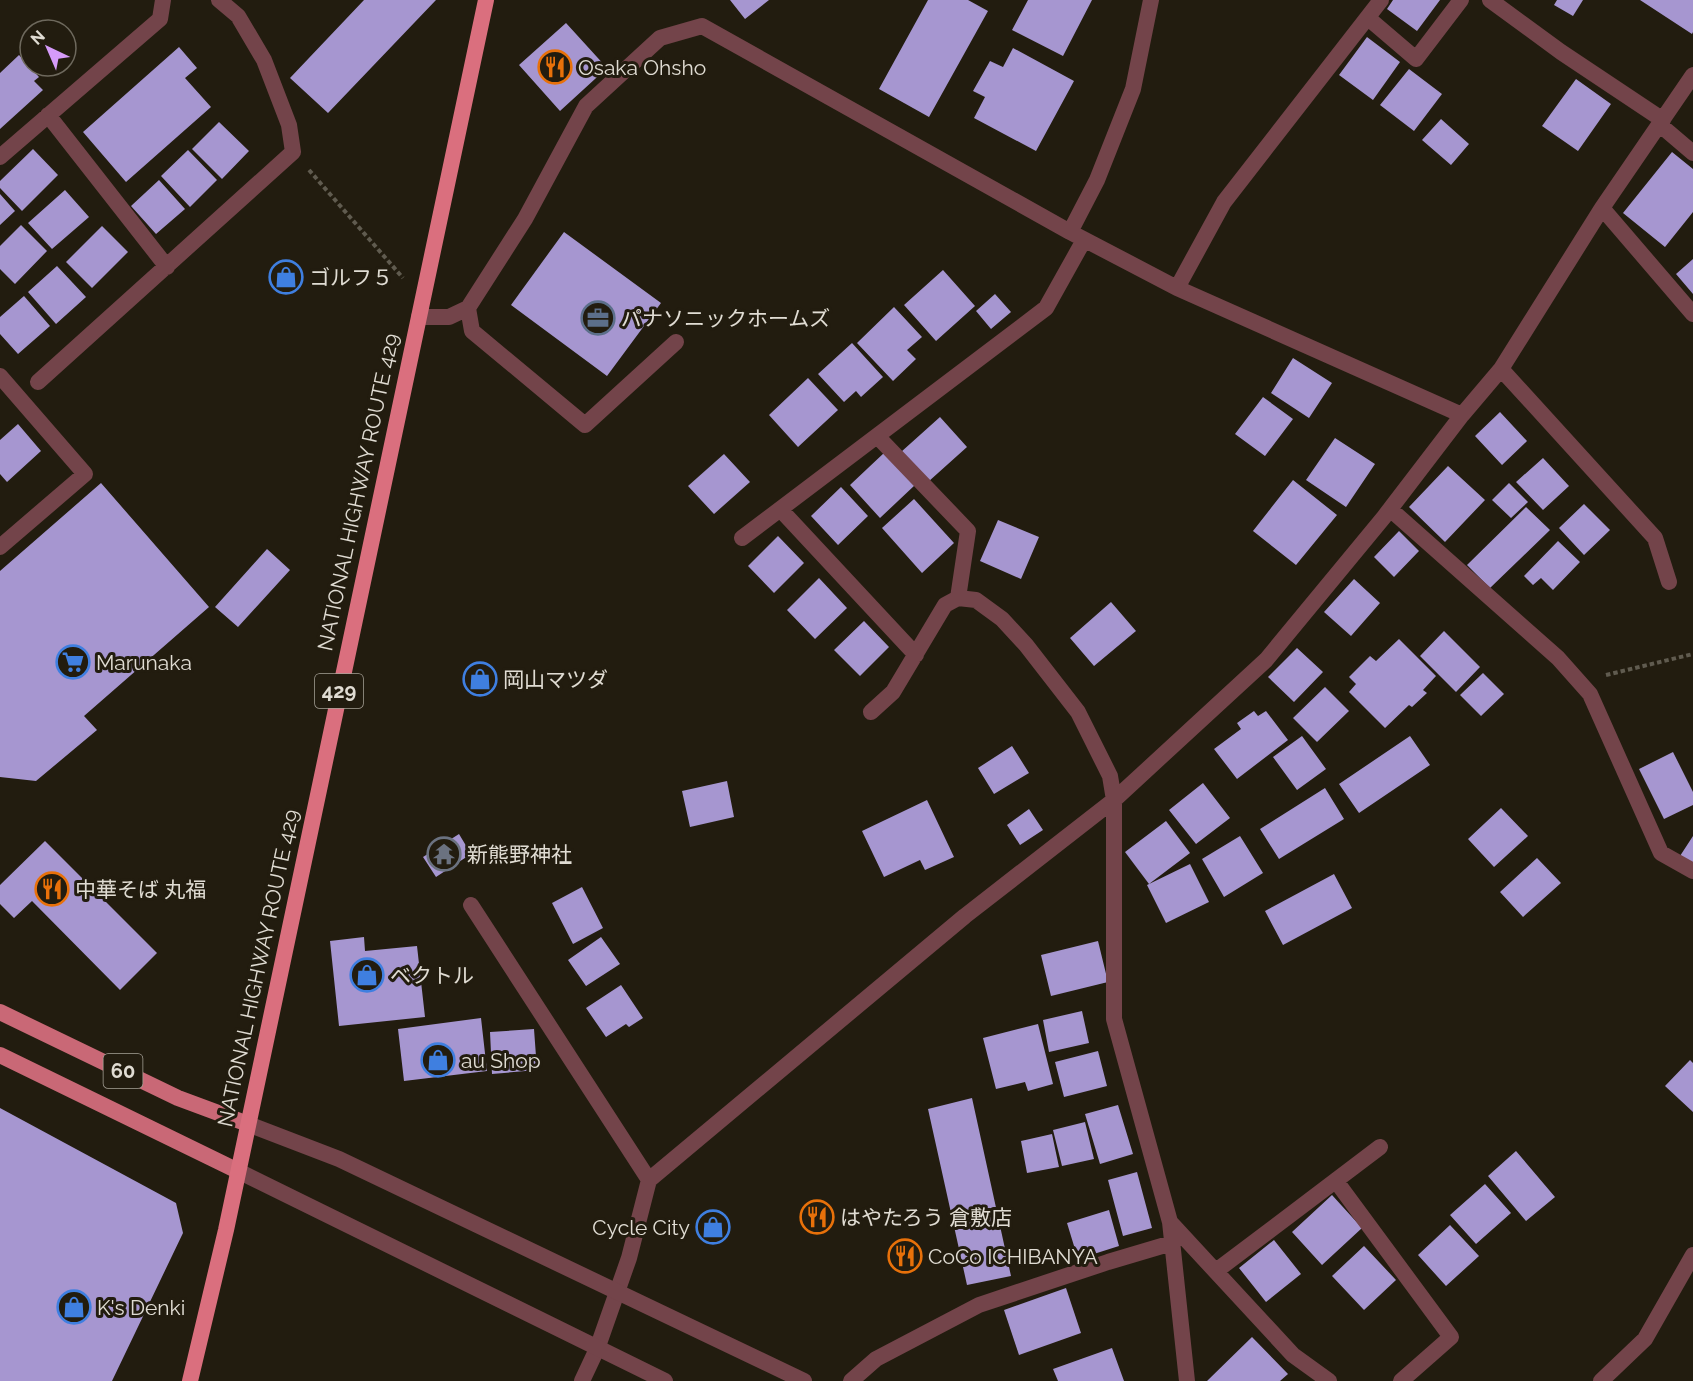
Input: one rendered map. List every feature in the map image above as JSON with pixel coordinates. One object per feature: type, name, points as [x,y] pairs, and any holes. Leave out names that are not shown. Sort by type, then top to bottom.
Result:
[{"type":"highway","name":"NATIONAL HIGHWAY ROUTE 429","points":[[189,1381],[238,1171],[486,0]]},
{"type":"main road","name":"60","points":[[0,1012],[178,1098],[248,1124]]},
{"type":"main road","name":"60","points":[[0,1055],[238,1171]]},
{"type":"street","points":[[0,157],[160,19],[163,0]]},
{"type":"street","points":[[38,382],[293,152],[289,125],[264,60],[238,16],[219,0]]},
{"type":"street","points":[[742,538],[1046,308],[1077,236],[1133,89],[1151,0]]},
{"type":"street","points":[[1177,288],[1224,202],[1381,0]]},
{"type":"street","points":[[1368,18],[1416,59],[1461,0]]},
{"type":"street","points":[[1490,0],[1661,122],[1693,153]]},
{"type":"street","points":[[421,308],[449,316],[468,308],[525,219],[586,106],[660,38],[702,26],[1077,236],[1177,288],[1462,415]]},
{"type":"street","points":[[582,1381],[597,1349],[629,1258],[649,1180],[965,916],[1114,800],[1266,660],[1501,369],[1602,208],[1693,75]]},
{"type":"street","points":[[48,115],[166,267]]},
{"type":"street","points":[[1602,208],[1693,314]]},
{"type":"street","points":[[468,308],[472,331],[585,425],[676,342]]},
{"type":"street","points":[[1501,369],[1656,538],[1669,582]]},
{"type":"street","points":[[0,376],[85,474],[0,546]]},
{"type":"street","points":[[877,436],[968,531],[958,598]]},
{"type":"street","points":[[1390,508],[1558,658],[1590,694],[1661,853],[1693,871]]},
{"type":"street","points":[[780,509],[916,655]]},
{"type":"street","points":[[871,712],[893,692],[945,605],[958,598],[976,600],[1002,618],[1078,712],[1110,776],[1114,800],[1114,1019],[1170,1222],[1187,1381]]},
{"type":"street","points":[[471,905],[649,1180]]},
{"type":"street","points":[[248,1124],[339,1159],[804,1381]]},
{"type":"street","points":[[1216,1271],[1380,1147]]},
{"type":"street","points":[[238,1171],[664,1381]]},
{"type":"street","points":[[1336,1180],[1451,1337],[1401,1381]]},
{"type":"street","points":[[1170,1222],[1293,1355],[1329,1381]]},
{"type":"street","points":[[851,1381],[876,1359],[980,1305],[1172,1243]]},
{"type":"street","points":[[1601,1381],[1645,1339],[1693,1255]]},
{"type":"path","points":[[293,152],[421,308]]},
{"type":"path","points":[[1579,682],[1693,654]]},
{"type":"building","points":[[364,0],[436,0],[328,113],[290,78]]},
{"type":"building","points":[[730,0],[769,0],[745,19]]},
{"type":"building","points":[[928,0],[968,0],[988,11],[929,117],[879,89]]},
{"type":"building","points":[[1028,0],[1092,0],[1063,56],[1012,30]]},
{"type":"building","points":[[1393,0],[1440,0],[1417,31],[1387,9]]},
{"type":"building","points":[[1557,0],[1583,0],[1573,16],[1554,5]]},
{"type":"building","points":[[1640,0],[1693,0],[1692,34]]},
{"type":"building","points":[[566,23],[607,68],[560,111],[519,65]]},
{"type":"building","points":[[1367,37],[1400,62],[1373,100],[1339,75]]},
{"type":"building","points":[[179,47],[197,68],[185,78],[211,107],[126,182],[83,132]]},
{"type":"building","points":[[1013,48],[1074,81],[1036,151],[974,118],[985,97],[973,91],[990,61],[1003,67]]},
{"type":"building","points":[[18,56],[18,78],[38,78],[34,81],[43,90],[0,129],[0,73]]},
{"type":"building","points":[[1409,69],[1442,94],[1414,131],[1380,105]]},
{"type":"building","points":[[1576,79],[1611,104],[1578,151],[1542,126]]},
{"type":"building","points":[[1441,119],[1469,144],[1451,165],[1422,140]]},
{"type":"building","points":[[219,122],[249,151],[222,179],[192,149]]},
{"type":"building","points":[[33,149],[58,175],[22,211],[0,188],[0,181]]},
{"type":"building","points":[[188,150],[217,180],[190,207],[161,176]]},
{"type":"building","points":[[1672,152],[1693,169],[1693,212],[1665,247],[1623,213]]},
{"type":"building","points":[[159,180],[185,209],[156,234],[131,206]]},
{"type":"building","points":[[65,190],[89,217],[52,249],[28,223]]},
{"type":"building","points":[[0,194],[15,211],[0,225]]},
{"type":"building","points":[[21,225],[47,251],[15,284],[0,269],[0,246]]},
{"type":"building","points":[[102,226],[128,252],[92,288],[66,262]]},
{"type":"building","points":[[564,232],[661,303],[607,376],[511,305]]},
{"type":"building","points":[[1693,259],[1693,294],[1676,274]]},
{"type":"building","points":[[57,266],[86,297],[56,324],[28,292]]},
{"type":"building","points":[[943,270],[975,306],[936,341],[904,305]]},
{"type":"building","points":[[995,294],[1011,312],[991,329],[976,311]]},
{"type":"building","points":[[24,296],[50,326],[18,354],[0,334],[0,317]]},
{"type":"building","points":[[894,307],[922,337],[907,350],[916,359],[893,381],[857,343]]},
{"type":"building","points":[[852,343],[883,377],[861,397],[856,391],[844,402],[818,374]]},
{"type":"building","points":[[1293,358],[1332,383],[1309,418],[1271,393]]},
{"type":"building","points":[[808,378],[838,410],[798,447],[769,415]]},
{"type":"building","points":[[1263,397],[1293,419],[1265,456],[1235,434]]},
{"type":"building","points":[[1500,412],[1527,441],[1502,465],[1475,436]]},
{"type":"building","points":[[940,417],[967,447],[928,482],[901,452]]},
{"type":"building","points":[[18,424],[41,451],[7,482],[0,474],[0,440]]},
{"type":"building","points":[[1335,438],[1375,464],[1346,507],[1306,480]]},
{"type":"building","points":[[885,452],[915,485],[880,518],[850,485]]},
{"type":"building","points":[[724,454],[750,482],[714,514],[688,486]]},
{"type":"building","points":[[1543,458],[1569,486],[1543,510],[1516,482]]},
{"type":"building","points":[[1448,466],[1485,500],[1445,542],[1409,507]]},
{"type":"building","points":[[1293,480],[1337,515],[1296,565],[1253,531]]},
{"type":"building","name":"Marunaka","points":[[101,483],[209,607],[84,716],[97,730],[36,781],[0,777],[0,571]]},
{"type":"building","points":[[1509,483],[1528,502],[1511,518],[1492,500]]},
{"type":"building","points":[[841,487],[868,516],[838,545],[811,516]]},
{"type":"building","points":[[914,499],[954,543],[922,573],[882,528]]},
{"type":"building","points":[[1584,504],[1610,530],[1584,555],[1559,528]]},
{"type":"building","points":[[1526,507],[1550,530],[1490,588],[1467,565]]},
{"type":"building","points":[[998,520],[1039,537],[1021,579],[980,561]]},
{"type":"building","points":[[1399,531],[1419,551],[1394,577],[1374,557]]},
{"type":"building","points":[[778,536],[804,563],[774,593],[748,566]]},
{"type":"building","points":[[1558,541],[1580,562],[1553,590],[1541,578],[1533,585],[1524,576]]},
{"type":"building","points":[[267,549],[290,570],[238,627],[215,607]]},
{"type":"building","points":[[819,578],[847,608],[815,639],[787,610]]},
{"type":"building","points":[[1354,579],[1380,603],[1351,636],[1324,612]]},
{"type":"building","points":[[1111,602],[1136,631],[1094,666],[1070,638]]},
{"type":"building","points":[[864,621],[889,647],[860,676],[834,650]]},
{"type":"building","points":[[1444,631],[1480,667],[1456,692],[1420,656]]},
{"type":"building","points":[[1399,639],[1436,676],[1423,690],[1427,693],[1412,707],[1409,705],[1385,728],[1349,692],[1356,684],[1349,677],[1370,656],[1376,661]]},
{"type":"building","points":[[1297,648],[1323,672],[1294,702],[1268,677]]},
{"type":"building","points":[[1483,673],[1504,694],[1481,716],[1460,695]]},
{"type":"building","points":[[1325,687],[1349,711],[1317,742],[1293,718]]},
{"type":"building","points":[[1254,711],[1258,716],[1266,711],[1288,740],[1237,779],[1214,749],[1241,729],[1237,723]]},
{"type":"building","points":[[1302,736],[1326,769],[1297,790],[1273,757]]},
{"type":"building","points":[[1410,736],[1430,765],[1359,813],[1339,784]]},
{"type":"building","points":[[1012,746],[1029,773],[994,794],[978,768]]},
{"type":"building","points":[[1673,752],[1693,792],[1693,805],[1664,819],[1639,769]]},
{"type":"building","points":[[727,781],[734,817],[690,827],[682,791]]},
{"type":"building","points":[[1203,783],[1230,818],[1196,844],[1169,810]]},
{"type":"building","points":[[1325,788],[1344,819],[1279,859],[1260,829]]},
{"type":"building","points":[[927,800],[954,857],[925,870],[920,860],[884,877],[862,831]]},
{"type":"building","points":[[1501,808],[1528,836],[1494,867],[1468,839]]},
{"type":"building","points":[[1029,809],[1043,830],[1020,845],[1007,825]]},
{"type":"building","points":[[1166,821],[1190,853],[1149,884],[1125,852]]},
{"type":"building","points":[[459,834],[471,854],[436,877],[423,857]]},
{"type":"building","points":[[1240,836],[1263,873],[1224,897],[1202,859]]},
{"type":"building","points":[[1693,836],[1693,864],[1680,856]]},
{"type":"building","points":[[45,841],[157,953],[120,990],[32,901],[14,918],[0,904],[0,885]]},
{"type":"building","points":[[1537,858],[1561,883],[1523,917],[1500,892]]},
{"type":"building","points":[[1190,864],[1209,902],[1166,923],[1147,885]]},
{"type":"building","points":[[1334,874],[1352,908],[1283,945],[1265,911]]},
{"type":"building","points":[[582,887],[603,928],[573,944],[552,903]]},
{"type":"building","points":[[364,937],[365,951],[417,946],[425,1017],[339,1026],[330,941]]},
{"type":"building","points":[[601,937],[620,964],[586,986],[568,960]]},
{"type":"building","points":[[1098,941],[1108,982],[1051,996],[1041,955]]},
{"type":"building","points":[[621,985],[643,1018],[629,1027],[626,1024],[606,1037],[586,1008]]},
{"type":"building","points":[[1082,1011],[1089,1043],[1049,1052],[1043,1020]]},
{"type":"building","points":[[481,1018],[487,1071],[404,1081],[398,1029]]},
{"type":"building","points":[[1038,1024],[1053,1084],[1028,1091],[1025,1082],[996,1089],[983,1038]]},
{"type":"building","points":[[534,1029],[537,1070],[492,1074],[490,1032]]},
{"type":"building","points":[[1098,1051],[1107,1086],[1064,1097],[1055,1062]]},
{"type":"building","points":[[1690,1060],[1693,1063],[1693,1112],[1665,1086]]},
{"type":"building","points":[[972,1098],[1011,1276],[967,1285],[928,1109]]},
{"type":"building","points":[[1118,1105],[1133,1154],[1100,1164],[1085,1114]]},
{"type":"building","name":"K's Denki","points":[[0,1108],[176,1203],[183,1233],[112,1381],[0,1381]]},
{"type":"building","points":[[1085,1122],[1094,1159],[1062,1166],[1053,1130]]},
{"type":"building","points":[[1052,1134],[1059,1167],[1027,1173],[1021,1141]]},
{"type":"building","points":[[1516,1151],[1555,1197],[1526,1221],[1488,1176]]},
{"type":"building","points":[[1137,1172],[1152,1228],[1123,1236],[1108,1180]]},
{"type":"building","points":[[1485,1184],[1511,1213],[1476,1244],[1450,1215]]},
{"type":"building","points":[[1332,1195],[1362,1228],[1322,1265],[1292,1232]]},
{"type":"building","points":[[1109,1210],[1119,1246],[1078,1259],[1067,1223]]},
{"type":"building","points":[[1450,1225],[1479,1256],[1446,1286],[1418,1255]]},
{"type":"building","points":[[1274,1240],[1301,1274],[1266,1302],[1239,1268]]},
{"type":"building","points":[[1364,1246],[1396,1280],[1364,1310],[1332,1276]]},
{"type":"building","points":[[1066,1288],[1081,1333],[1019,1355],[1004,1310]]},
{"type":"building","points":[[1252,1337],[1288,1374],[1280,1381],[1207,1381]]},
{"type":"building","points":[[1112,1348],[1124,1381],[1058,1381],[1053,1369]]},
{"type":"place","name":"Osaka Ohsho","points":[[555,67]]},
{"type":"place","name":"ゴルフ５","points":[[286,277]]},
{"type":"place","name":"パナソニックホームズ","points":[[598,318]]},
{"type":"place","name":"Marunaka","points":[[73,662]]},
{"type":"place","name":"岡山マツダ","points":[[480,679]]},
{"type":"place","name":"新熊野神社","points":[[444,854]]},
{"type":"place","name":"中華そば 丸福","points":[[52,889]]},
{"type":"place","name":"ベクトル","points":[[367,975]]},
{"type":"place","name":"au Shop","points":[[438,1060]]},
{"type":"place","name":"はやたろう 倉敷店","points":[[817,1217]]},
{"type":"place","name":"Cycle City","points":[[713,1227]]},
{"type":"place","name":"CoCo ICHIBANYA","points":[[905,1256]]},
{"type":"place","name":"K's Denki","points":[[74,1307]]}]
